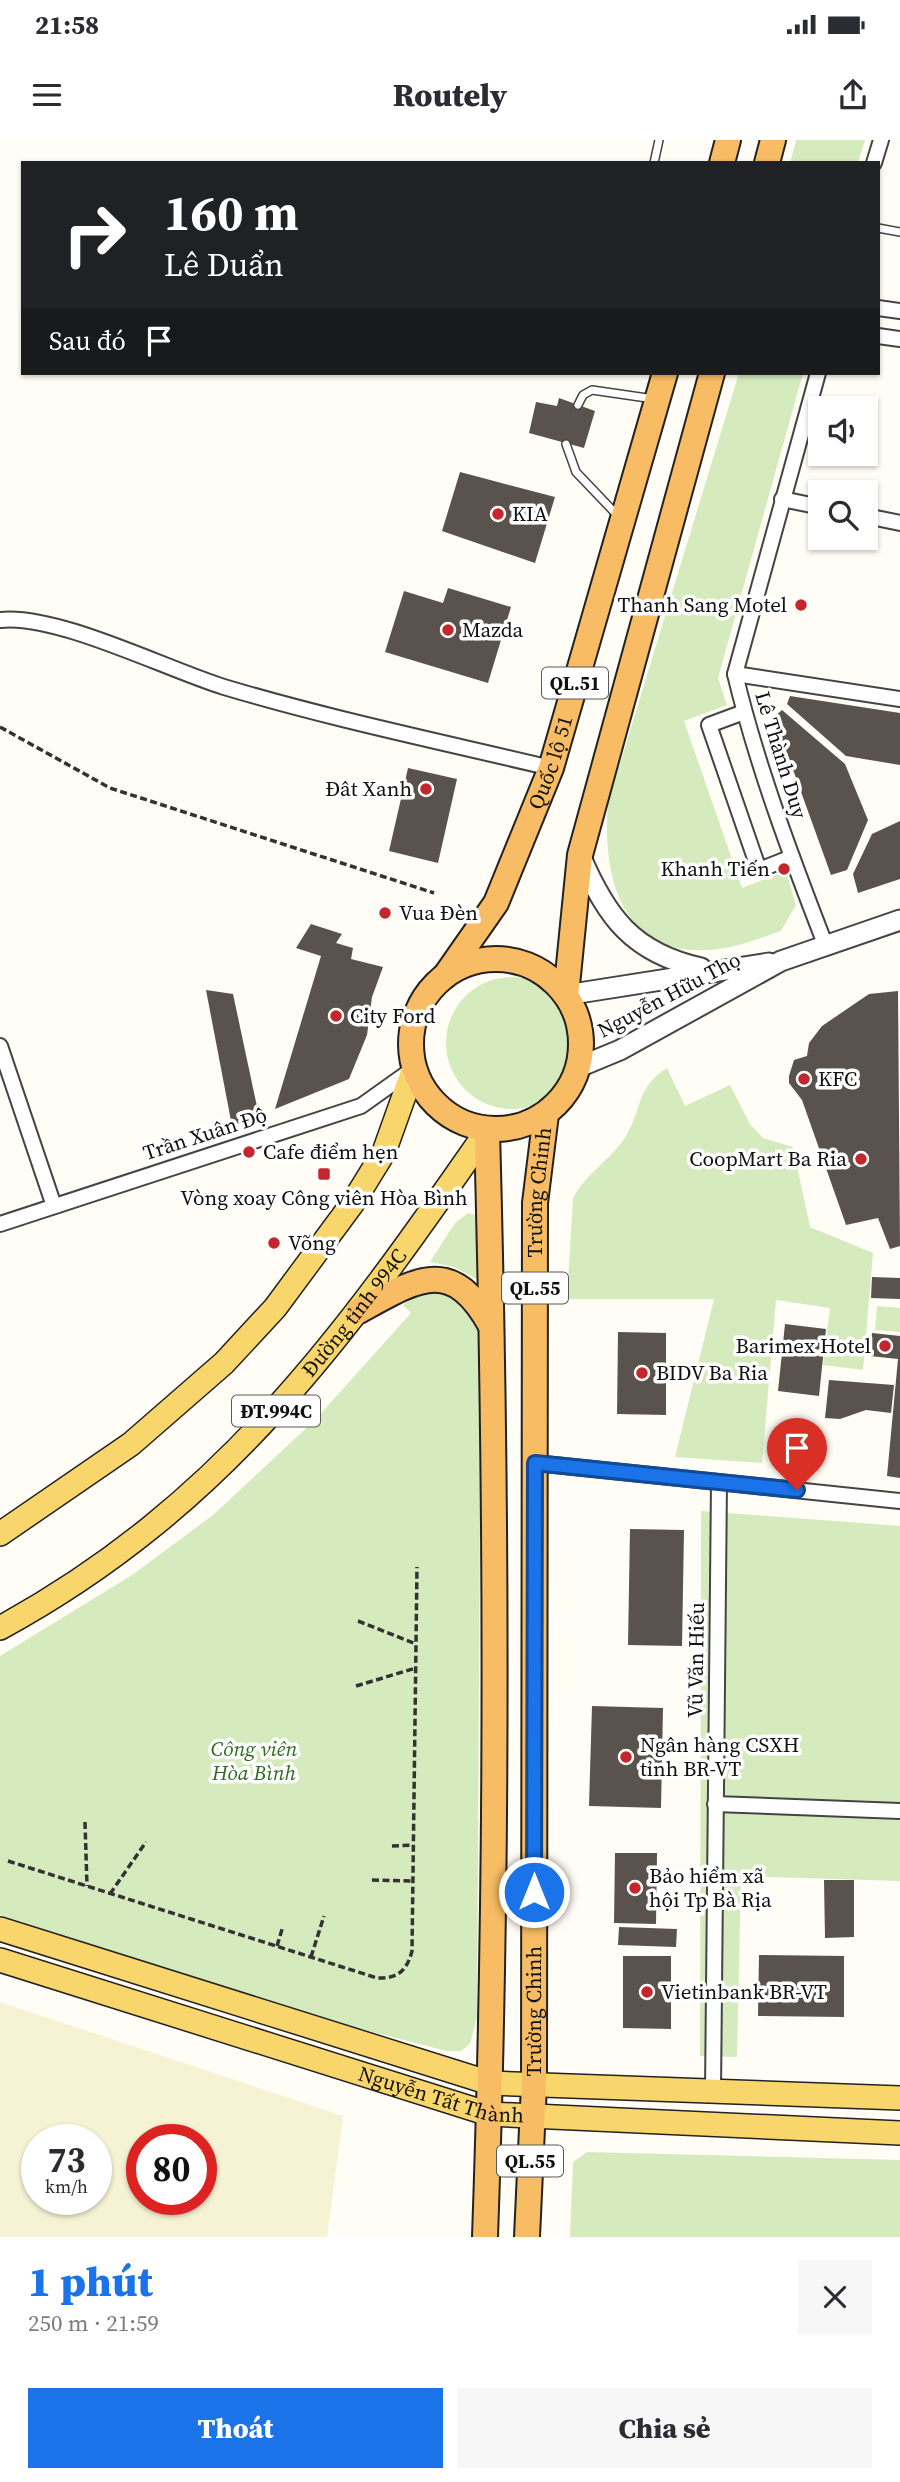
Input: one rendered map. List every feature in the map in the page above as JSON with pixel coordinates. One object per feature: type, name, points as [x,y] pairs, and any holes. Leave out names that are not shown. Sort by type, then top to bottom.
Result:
[{"type":"highway","points":[[723,161],[728,140]]},
{"type":"highway","points":[[768,161],[773,140]]},
{"type":"highway","name":"Quốc lộ 51","points":[[444,976],[496,903],[551,768],[664,375]]},
{"type":"highway","name":"QL.51","points":[[566,996],[580,855],[711,375]]},
{"type":"highway","points":[[510,959],[542,972],[566,996],[580,1030],[579,1068],[562,1098],[546,1114],[518,1127],[487,1130],[449,1116],[434,1103],[415,1068],[411,1047],[412,1027],[430,990],[444,976],[476,961],[510,959]]},
{"type":"highway","name":"Trường Chinh","points":[[527,2237],[534,2085],[535,1203],[546,1114]]},
{"type":"highway","name":"Trường Chinh","points":[[485,2237],[490,2083],[492,1328],[487,1130]]},
{"type":"highway","points":[[359,1311],[409,1283],[431,1278],[455,1284],[478,1302],[492,1328]]},
{"type":"main road","name":"ĐT.994C","points":[[0,1534],[131,1444],[224,1363],[275,1308],[352,1204],[384,1152],[415,1068]]},
{"type":"main road","name":"Đường tỉnh 994C","points":[[0,1628],[67,1589],[173,1511],[266,1422],[359,1311],[487,1130]]},
{"type":"main road","name":"Nguyễn Tất Thành","points":[[0,1929],[490,2083],[900,2098]]},
{"type":"main road","name":"Nguyễn Tất Thành","points":[[0,1960],[489,2114],[900,2133]]},
{"type":"street","points":[[875,161],[881,140]]},
{"type":"street","points":[[880,308],[900,311]]},
{"type":"street","points":[[880,336],[900,339]]},
{"type":"street","name":"Lê Thành Duy","points":[[817,375],[735,674],[744,712],[792,856],[825,944]]},
{"type":"street","points":[[782,499],[808,504]]},
{"type":"street","points":[[878,518],[900,523]]},
{"type":"street","points":[[0,620],[47,625],[228,688],[335,717],[551,768]]},
{"type":"street","points":[[735,674],[900,699]]},
{"type":"street","points":[[744,712],[709,725],[759,870],[792,856]]},
{"type":"street","points":[[580,855],[603,904],[626,932],[651,951],[677,963],[713,970]]},
{"type":"street","name":"Nguyễn Hữu Thọ","points":[[579,1068],[620,1050],[781,961],[900,920]]},
{"type":"street","name":"Nguyễn Hữu Thọ","points":[[566,996],[781,961]]},
{"type":"street","points":[[0,1045],[54,1206]]},
{"type":"street","name":"Trần Xuân Độ","points":[[0,1224],[361,1106],[415,1068]]},
{"type":"street","points":[[535,1463],[900,1501]]},
{"type":"street","name":"Vũ Văn Hiếu","points":[[713,2091],[719,1482]]},
{"type":"street","points":[[715,1804],[900,1811]]},
{"type":"lane","points":[[654,161],[659,140]]},
{"type":"lane","points":[[880,229],[900,232]]},
{"type":"lane","points":[[578,405],[583,395],[592,390],[658,399]]},
{"type":"lane","points":[[566,444],[576,472],[622,520]]},
{"type":"path","points":[[0,727],[110,788],[434,892]]},
{"type":"path","points":[[8,1861],[377,1978],[391,1978],[404,1971],[412,1951],[417,1567]]},
{"type":"path","points":[[358,1621],[416,1644]]},
{"type":"path","points":[[356,1686],[416,1668]]},
{"type":"path","points":[[85,1822],[87,1886]]},
{"type":"path","points":[[110,1894],[146,1842]]},
{"type":"path","points":[[393,1846],[413,1845]]},
{"type":"path","points":[[372,1880],[413,1881]]},
{"type":"path","points":[[311,1957],[324,1916]]},
{"type":"path","points":[[277,1946],[283,1926]]},
{"type":"shaded area","points":[[0,2002],[343,2116],[327,2237],[0,2237]]},
{"type":"green space","points":[[796,140],[865,140],[859,161],[791,161]]},
{"type":"green space","points":[[738,375],[802,375],[718,678],[727,705],[684,721],[742,888],[786,871],[796,905],[781,931],[727,948],[709,950],[679,948],[655,940],[636,925],[623,905],[614,882],[609,857],[608,803]]},
{"type":"green space","points":[[512,977],[537,982],[559,996],[573,1018],[578,1043],[573,1068],[559,1090],[537,1104],[512,1109],[487,1104],[465,1090],[451,1068],[446,1043],[451,1018],[465,996],[487,982]]},
{"type":"green space","points":[[667,1068],[685,1106],[730,1085],[750,1124],[763,1138],[793,1147],[810,1227],[873,1253],[863,1370],[823,1365],[830,1308],[776,1300],[762,1463],[675,1457],[714,1299],[567,1299],[573,1198],[585,1181],[620,1145],[631,1126],[645,1090],[657,1075]]},
{"type":"green space","points":[[468,1213],[480,1216],[484,1283],[454,1267],[430,1262],[455,1223]]},
{"type":"green space","name":"Công viên Hòa Bình","points":[[442,1284],[480,1313],[477,2017],[470,2044],[461,2051],[447,2051],[333,2022],[0,1915],[0,1656],[132,1575],[213,1515],[315,1420],[411,1313],[403,1305],[429,1288]]},
{"type":"green space","points":[[877,1306],[900,1308],[900,1332],[875,1330]]},
{"type":"green space","points":[[701,1511],[900,1526],[900,1881],[741,1876],[737,2057],[700,2056]]},
{"type":"green space","points":[[587,2152],[900,2160],[900,2237],[570,2237],[573,2162]]},
{"type":"building","points":[[559,398],[595,411],[584,448],[529,433],[536,402],[557,406]]},
{"type":"building","name":"KIA","points":[[460,472],[555,497],[535,563],[442,531]]},
{"type":"building","name":"Mazda","points":[[448,588],[511,607],[488,683],[385,652],[404,591],[443,603]]},
{"type":"building","points":[[790,696],[900,713],[900,765],[846,756],[787,704]]},
{"type":"building","points":[[782,710],[845,764],[868,820],[847,870],[831,875],[774,717]]},
{"type":"building","points":[[408,768],[457,779],[438,863],[389,851]]},
{"type":"building","points":[[900,821],[900,879],[858,893],[853,874],[872,834]]},
{"type":"building","name":"City Ford","points":[[311,924],[342,934],[336,943],[353,948],[351,959],[383,967],[372,997],[367,1035],[349,1079],[275,1109],[321,956],[296,948]]},
{"type":"building","points":[[206,990],[233,994],[259,1116],[232,1126]]},
{"type":"building","name":"CoopMart Ba Ria","points":[[898,991],[900,1246],[890,1249],[878,1218],[846,1225],[802,1100],[789,1083],[789,1076],[794,1060],[807,1056],[809,1043],[822,1026],[869,994]]},
{"type":"building","points":[[872,1277],[900,1278],[900,1299],[871,1298]]},
{"type":"building","points":[[785,1324],[826,1329],[819,1396],[778,1391]]},
{"type":"building","name":"BIDV Ba Ria","points":[[618,1332],[666,1333],[666,1415],[617,1414]]},
{"type":"building","points":[[872,1333],[900,1336],[900,1478],[887,1476],[898,1359],[870,1356]]},
{"type":"building","name":"BIDV Ba Ria","points":[[829,1380],[894,1385],[891,1413],[866,1410],[840,1419],[825,1418]]},
{"type":"building","points":[[630,1529],[684,1530],[682,1646],[628,1645]]},
{"type":"building","name":"Ngân hàng CSXH tỉnh BR-VT","points":[[592,1706],[663,1708],[661,1808],[589,1806]]},
{"type":"building","name":"Bảo hiểm xã hội Tp Bà Rịa","points":[[615,1853],[657,1853],[656,1924],[614,1923]]},
{"type":"building","points":[[824,1880],[854,1880],[854,1937],[825,1938]]},
{"type":"building","points":[[619,1927],[677,1929],[676,1947],[618,1945]]},
{"type":"building","points":[[759,1955],[844,1956],[844,2017],[758,2016]]},
{"type":"building","name":"Vietinbank BR-VT","points":[[623,1956],[671,1956],[671,2029],[623,2028]]},
{"type":"place","name":"KIA","points":[[498,514]]},
{"type":"place","name":"Thanh Sang Motel","points":[[801,605]]},
{"type":"place","name":"Mazda","points":[[448,630]]},
{"type":"place","name":"Đât Xanh","points":[[426,789]]},
{"type":"place","name":"Khanh Tiến","points":[[784,869]]},
{"type":"place","name":"Vua Đèn","points":[[385,913]]},
{"type":"place","name":"City Ford","points":[[336,1016]]},
{"type":"place","name":"KFC","points":[[804,1079]]},
{"type":"place","name":"Cafe điểm hẹn","points":[[249,1152]]},
{"type":"place","name":"CoopMart Ba Ria","points":[[861,1159]]},
{"type":"place","name":"Vòng xoay Công viên Hòa Bình","points":[[324,1174]]},
{"type":"place","name":"Võng","points":[[274,1243]]},
{"type":"place","name":"Barimex Hotel","points":[[885,1346]]},
{"type":"place","name":"BIDV Ba Ria","points":[[642,1373]]},
{"type":"place","name":"Ngân hàng CSXH tỉnh BR-VT","points":[[626,1757]]},
{"type":"place","name":"Bảo hiểm xã hội Tp Bà Rịa","points":[[635,1888]]},
{"type":"place","name":"Vietinbank BR-VT","points":[[647,1992]]},
{"type":"route","points":[[534,1892],[535,1463],[797,1490]]}]
